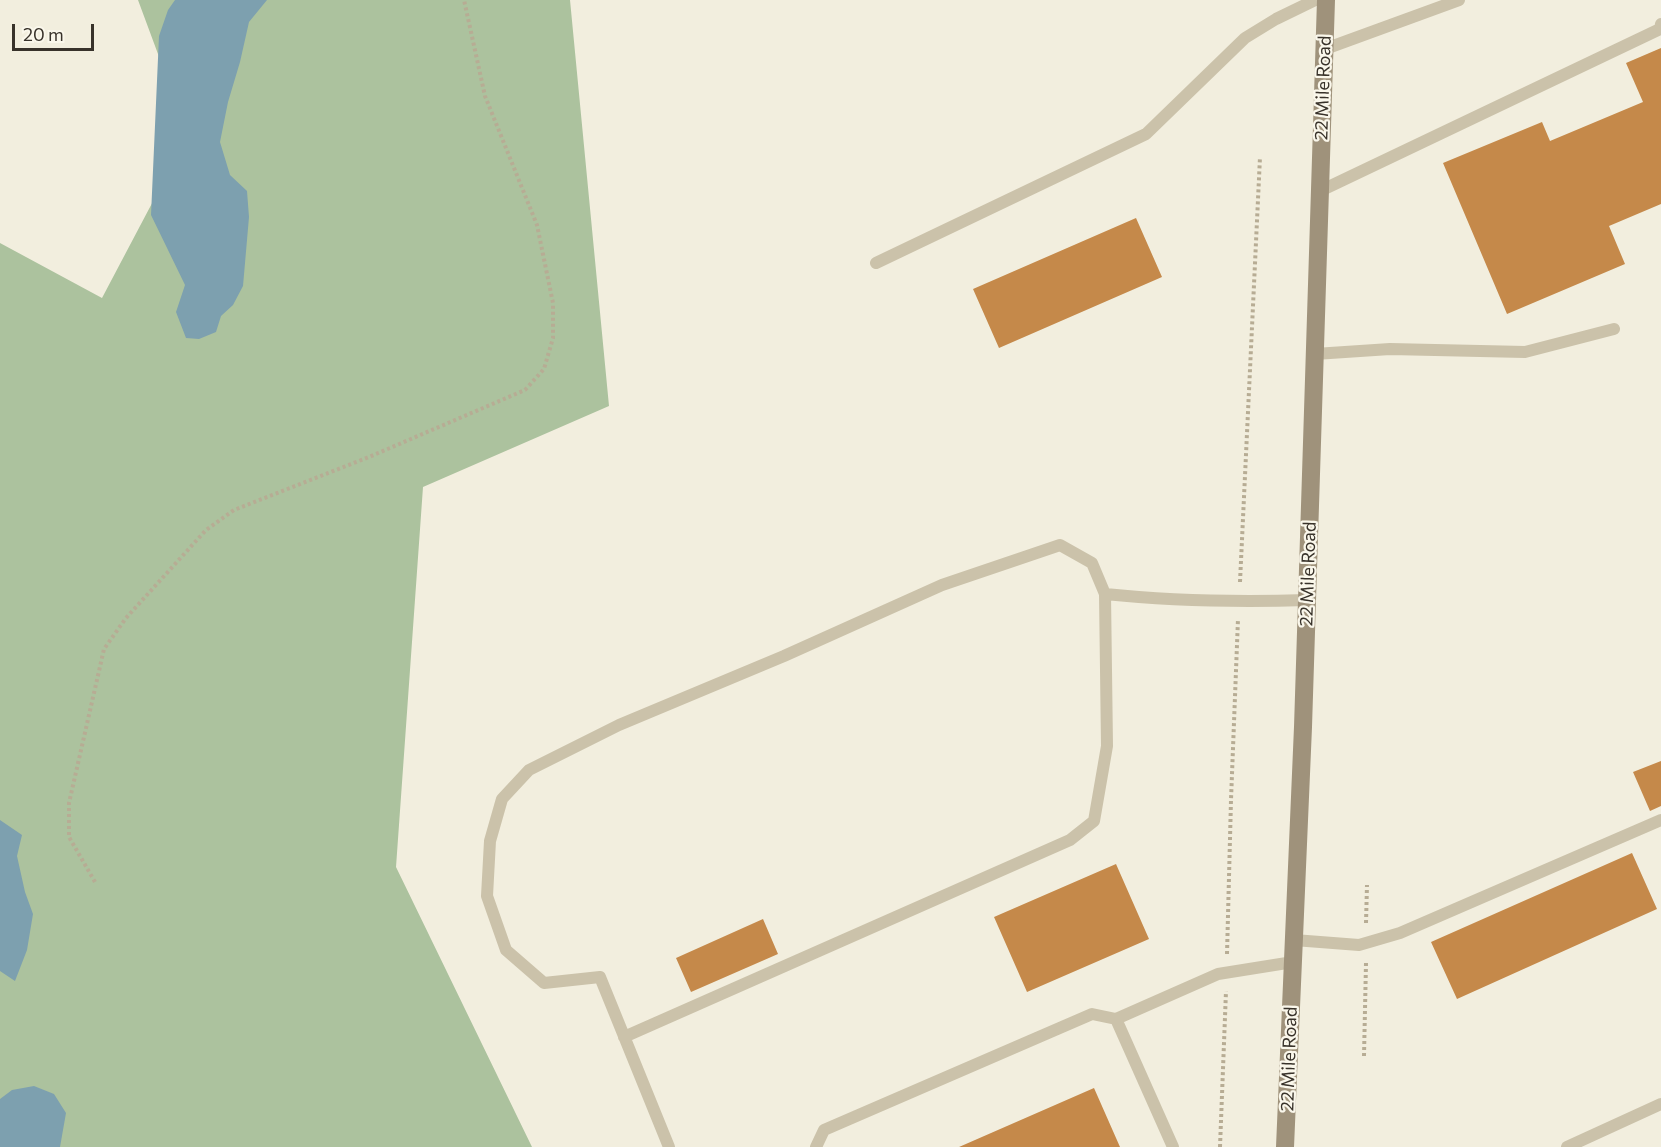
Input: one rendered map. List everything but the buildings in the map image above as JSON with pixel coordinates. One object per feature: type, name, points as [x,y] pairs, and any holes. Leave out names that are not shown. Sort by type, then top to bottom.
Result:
[{"type":"street","name":"22 Mile Road","points":[[1285,1147],[1307,600],[1326,0]]},
{"type":"lane","points":[[876,263],[1146,134],[1245,38],[1276,19],[1315,0]]},
{"type":"lane","points":[[1325,49],[1459,0]]},
{"type":"lane","points":[[1320,191],[1660,28],[1661,24]]},
{"type":"lane","points":[[1315,354],[1390,349],[1525,352],[1614,329]]},
{"type":"lane","points":[[624,1037],[1070,840],[1094,821],[1107,746],[1105,594],[1092,563],[1060,544],[942,585],[784,656],[619,725],[529,770],[502,799],[490,841],[487,896],[506,950],[544,983],[600,977],[624,1037],[669,1147]]},
{"type":"lane","points":[[1105,594],[1132,597],[1307,600]]},
{"type":"lane","points":[[1294,940],[1359,945],[1400,933],[1661,820]]},
{"type":"lane","points":[[816,1147],[824,1130],[1092,1014],[1116,1018],[1218,974],[1293,962]]},
{"type":"lane","points":[[1116,1018],[1173,1147]]},
{"type":"lane","points":[[1567,1147],[1661,1104]]},
{"type":"path","points":[[95,882],[69,837],[69,803],[104,649],[126,618],[206,530],[234,510],[359,461],[525,390],[544,369],[553,338],[553,303],[545,261],[537,225],[485,96],[464,0]]},
{"type":"path","points":[[1220,1147],[1239,600],[1260,157]]},
{"type":"path","points":[[1364,1056],[1367,885]]},
{"type":"green space","points":[[138,0],[570,0],[609,406],[423,487],[396,867],[532,1147],[0,1147],[0,243],[102,298],[188,135]]},
{"type":"water","points":[[175,0],[267,0],[249,22],[220,142],[230,175],[247,191],[249,217],[243,286],[233,305],[221,316],[216,332],[199,339],[186,338],[176,312],[185,285],[151,215],[159,36],[168,10]]},
{"type":"water","points":[[0,820],[22,835],[17,856],[25,892],[33,914],[27,950],[15,981],[0,971]]},
{"type":"water","points":[[34,1086],[54,1094],[66,1113],[60,1147],[0,1147],[0,1099],[12,1090]]}]
